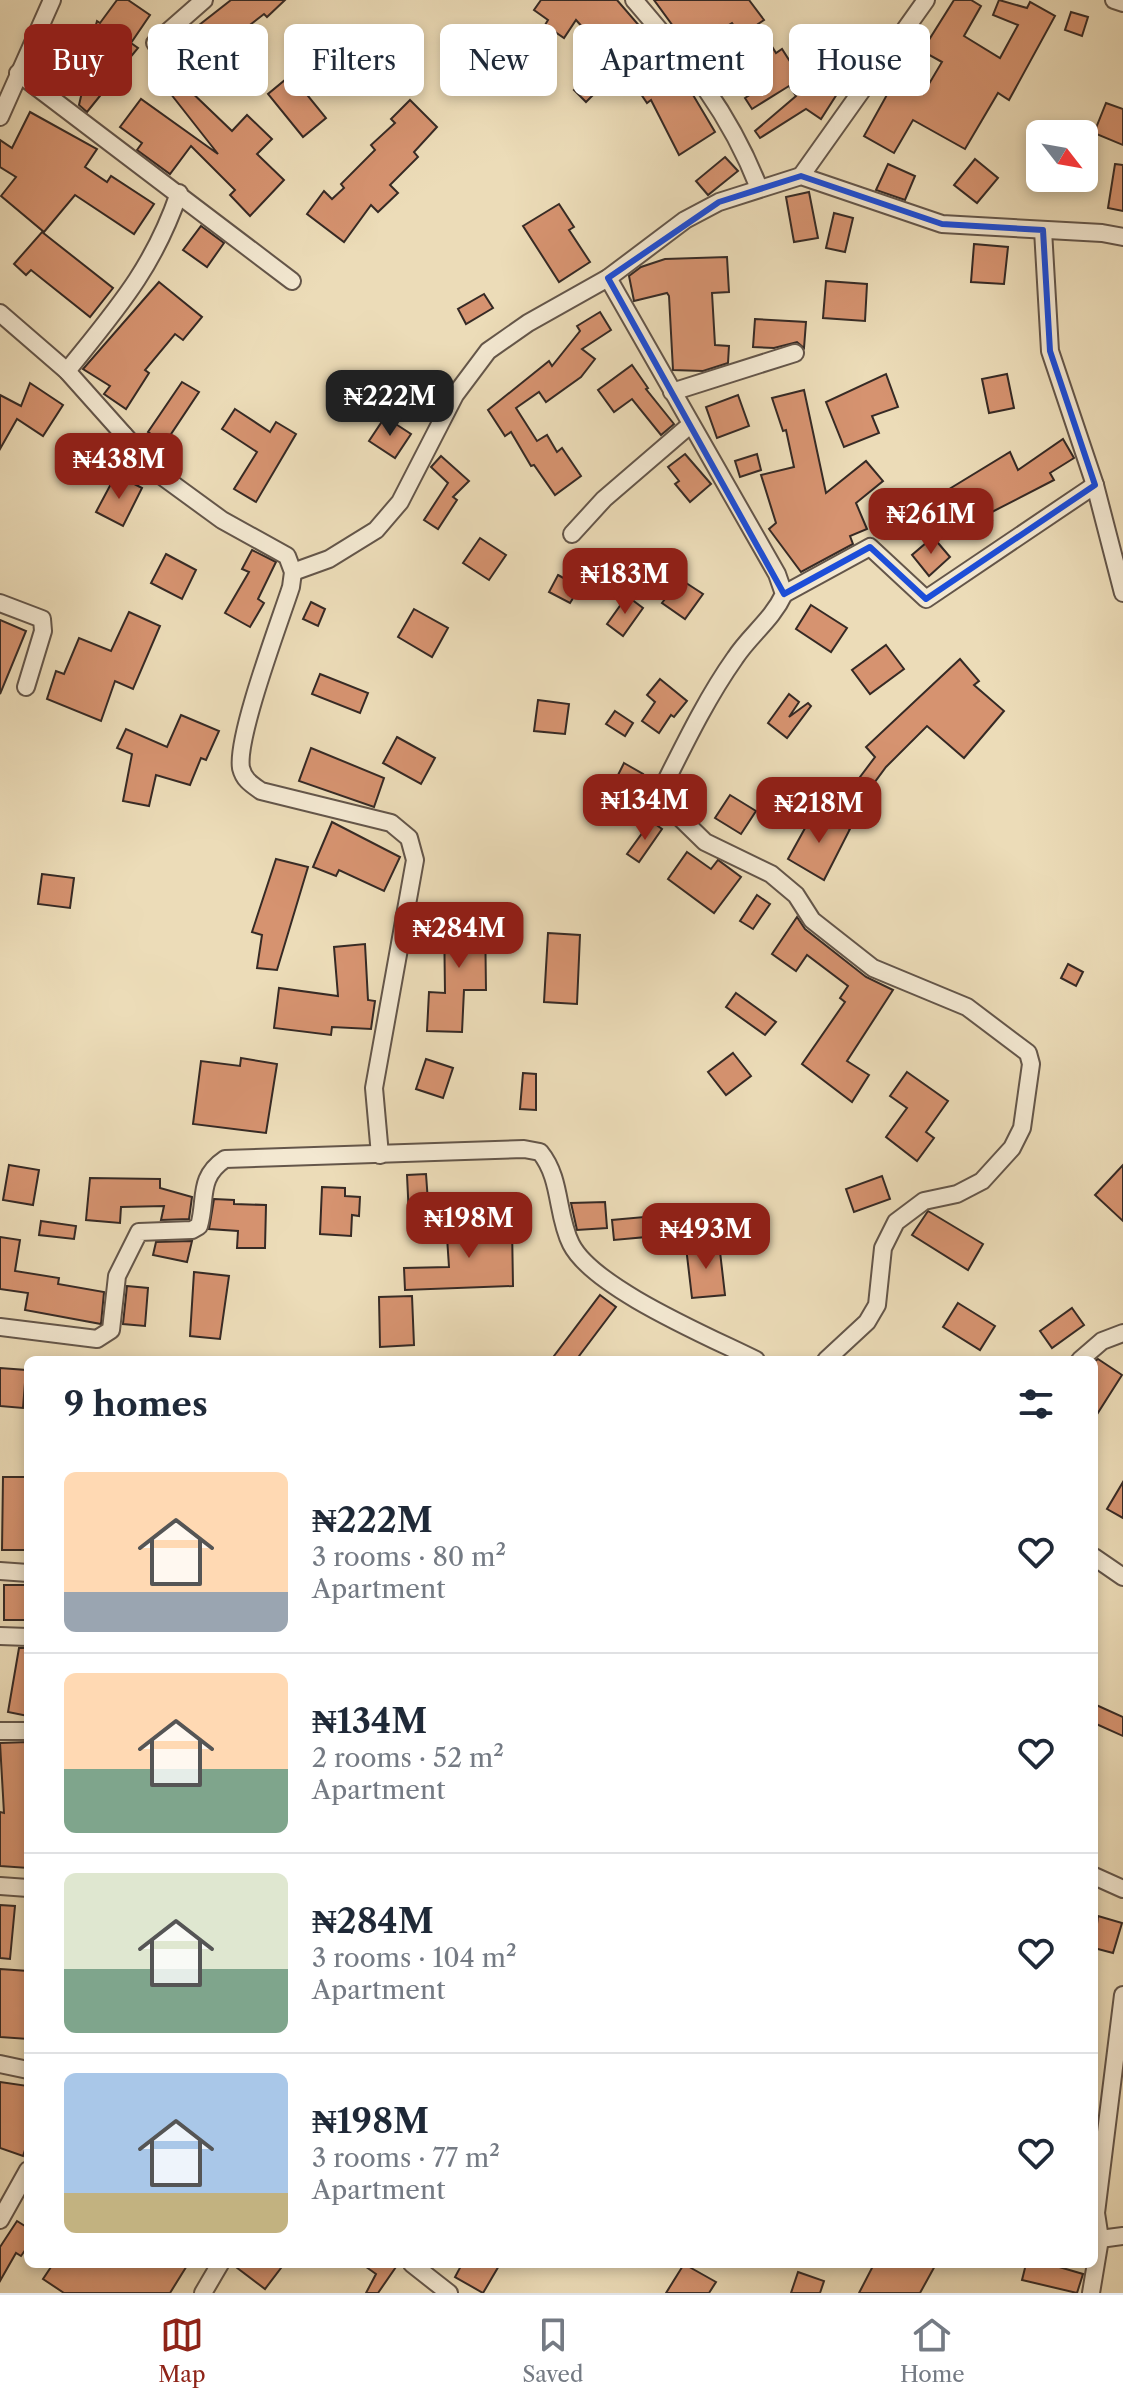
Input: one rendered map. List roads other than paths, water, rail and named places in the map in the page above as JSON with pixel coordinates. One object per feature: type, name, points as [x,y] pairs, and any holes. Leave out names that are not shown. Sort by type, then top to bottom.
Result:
[{"type":"street","points":[[0,117],[52,0]]},
{"type":"street","points":[[177,24],[204,0]]},
{"type":"street","points":[[634,0],[713,95],[741,140],[759,188]]},
{"type":"street","points":[[801,176],[926,0]]},
{"type":"street","points":[[1114,0],[1123,3]]},
{"type":"street","points":[[18,73],[292,281]]},
{"type":"street","points":[[293,572],[329,559],[376,530],[400,502],[455,395],[488,351],[528,323],[608,278],[685,220],[759,188],[801,176],[942,224],[1123,237]]},
{"type":"street","points":[[67,371],[132,290],[163,238],[179,193]]},
{"type":"street","points":[[1043,230],[1050,351],[1095,485],[1123,593]]},
{"type":"street","points":[[608,278],[777,574],[784,594]]},
{"type":"street","points":[[4,320],[67,371],[159,474],[222,520],[287,556],[293,572],[291,587],[247,731],[241,766],[245,780],[261,791],[391,823],[409,838],[415,860],[374,1088],[380,1155]]},
{"type":"street","points":[[672,392],[795,353]]},
{"type":"street","points":[[572,534],[604,499],[690,425]]},
{"type":"street","points":[[115,454],[124,435]]},
{"type":"street","points":[[830,1356],[867,1322],[877,1305],[883,1248],[896,1222],[924,1201],[957,1194],[982,1181],[1012,1148],[1022,1128],[1031,1064],[1028,1053],[967,1007],[873,968],[812,920],[796,895],[771,874],[705,842],[664,802],[665,783],[723,674],[748,638],[775,614],[784,594],[870,547],[926,599],[1095,485]]},
{"type":"street","points":[[0,603],[42,619],[43,631],[26,687]]},
{"type":"street","points":[[0,1327],[81,1334],[97,1339],[111,1330],[117,1276],[139,1232],[192,1230],[199,1226],[203,1184],[212,1167],[225,1159],[486,1150],[540,1152],[552,1167],[570,1243],[587,1266],[620,1290],[748,1356]]},
{"type":"street","points":[[1085,1356],[1102,1341],[1123,1333]]},
{"type":"street","points":[[1098,1560],[1123,1577]]},
{"type":"street","points":[[0,1571],[24,1573]]},
{"type":"street","points":[[0,1636],[24,1637]]},
{"type":"street","points":[[0,1731],[24,1731]]},
{"type":"street","points":[[1098,1878],[1123,1889]]},
{"type":"street","points":[[0,1886],[24,1888]]},
{"type":"street","points":[[1098,2190],[1123,1995]]},
{"type":"street","points":[[0,2064],[24,2069]]},
{"type":"street","points":[[0,2220],[24,2177]]},
{"type":"street","points":[[1098,2229],[1098,2251]]},
{"type":"street","points":[[1100,2239],[1123,2236]]},
{"type":"street","points":[[203,2293],[218,2268]]},
{"type":"street","points":[[417,2268],[449,2293]]},
{"type":"street","points":[[1091,2293],[1095,2268]]}]
